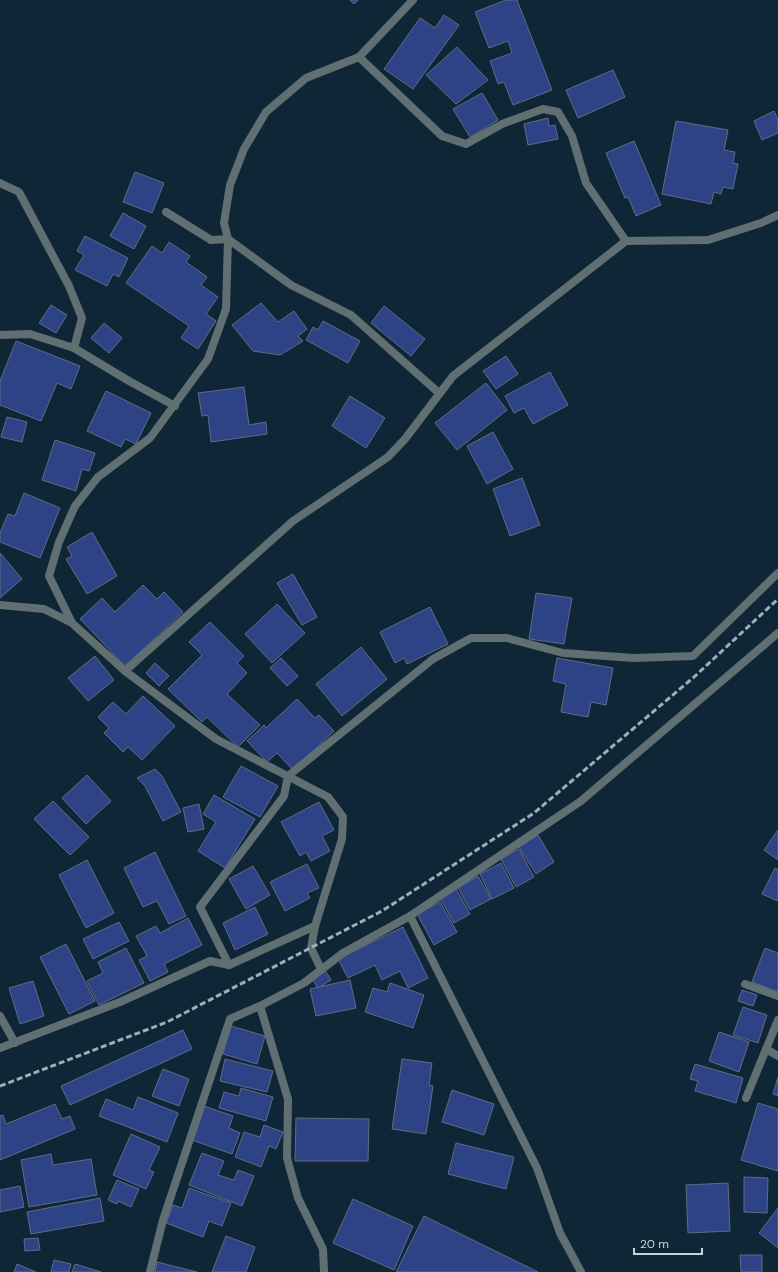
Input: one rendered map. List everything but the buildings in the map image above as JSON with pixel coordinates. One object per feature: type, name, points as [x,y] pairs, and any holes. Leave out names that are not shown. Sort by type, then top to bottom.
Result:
[{"type":"street","points":[[72,623],[49,576],[59,542],[75,506],[98,477],[150,438],[175,406],[208,359],[226,309],[228,239],[224,223],[230,185],[244,149],[266,112],[306,78],[359,57],[413,0]]},
{"type":"street","points":[[359,57],[442,136],[466,144],[502,124],[543,109],[558,112],[572,136],[586,183],[626,241]]},
{"type":"street","points":[[0,183],[19,192],[69,286],[82,318],[74,348]]},
{"type":"street","points":[[166,212],[211,240],[228,239],[291,285],[351,315],[439,393]]},
{"type":"street","points":[[125,671],[293,520],[388,457],[405,439],[453,376],[626,241],[708,240],[761,223],[778,215]]},
{"type":"street","points":[[0,335],[30,334],[74,348],[129,381],[175,406]]},
{"type":"street","points":[[229,964],[200,907],[284,796],[288,776],[433,658],[472,638],[508,638],[564,653],[634,658],[693,656],[778,573]]},
{"type":"street","points":[[0,605],[44,609],[72,623],[125,671],[216,739],[328,797],[343,816],[342,839],[315,926],[311,948],[321,969]]},
{"type":"street","points":[[150,1272],[163,1220],[230,1019],[260,1006],[304,983],[343,953],[410,916],[581,801],[778,632]]},
{"type":"street","points":[[410,916],[537,1168],[560,1233],[581,1272]]},
{"type":"street","points":[[0,1048],[120,1002],[210,961],[229,964],[315,926]]},
{"type":"street","points":[[745,984],[778,996]]},
{"type":"street","points":[[260,1006],[288,1100],[287,1158],[298,1198],[323,1249],[324,1272]]},
{"type":"street","points":[[0,1016],[15,1043]]},
{"type":"street","points":[[746,1098],[778,1020]]},
{"type":"street","points":[[766,1049],[778,1056]]},
{"type":"railway","points":[[0,1086],[167,1022],[382,911],[534,813],[694,677],[778,599]]}]
